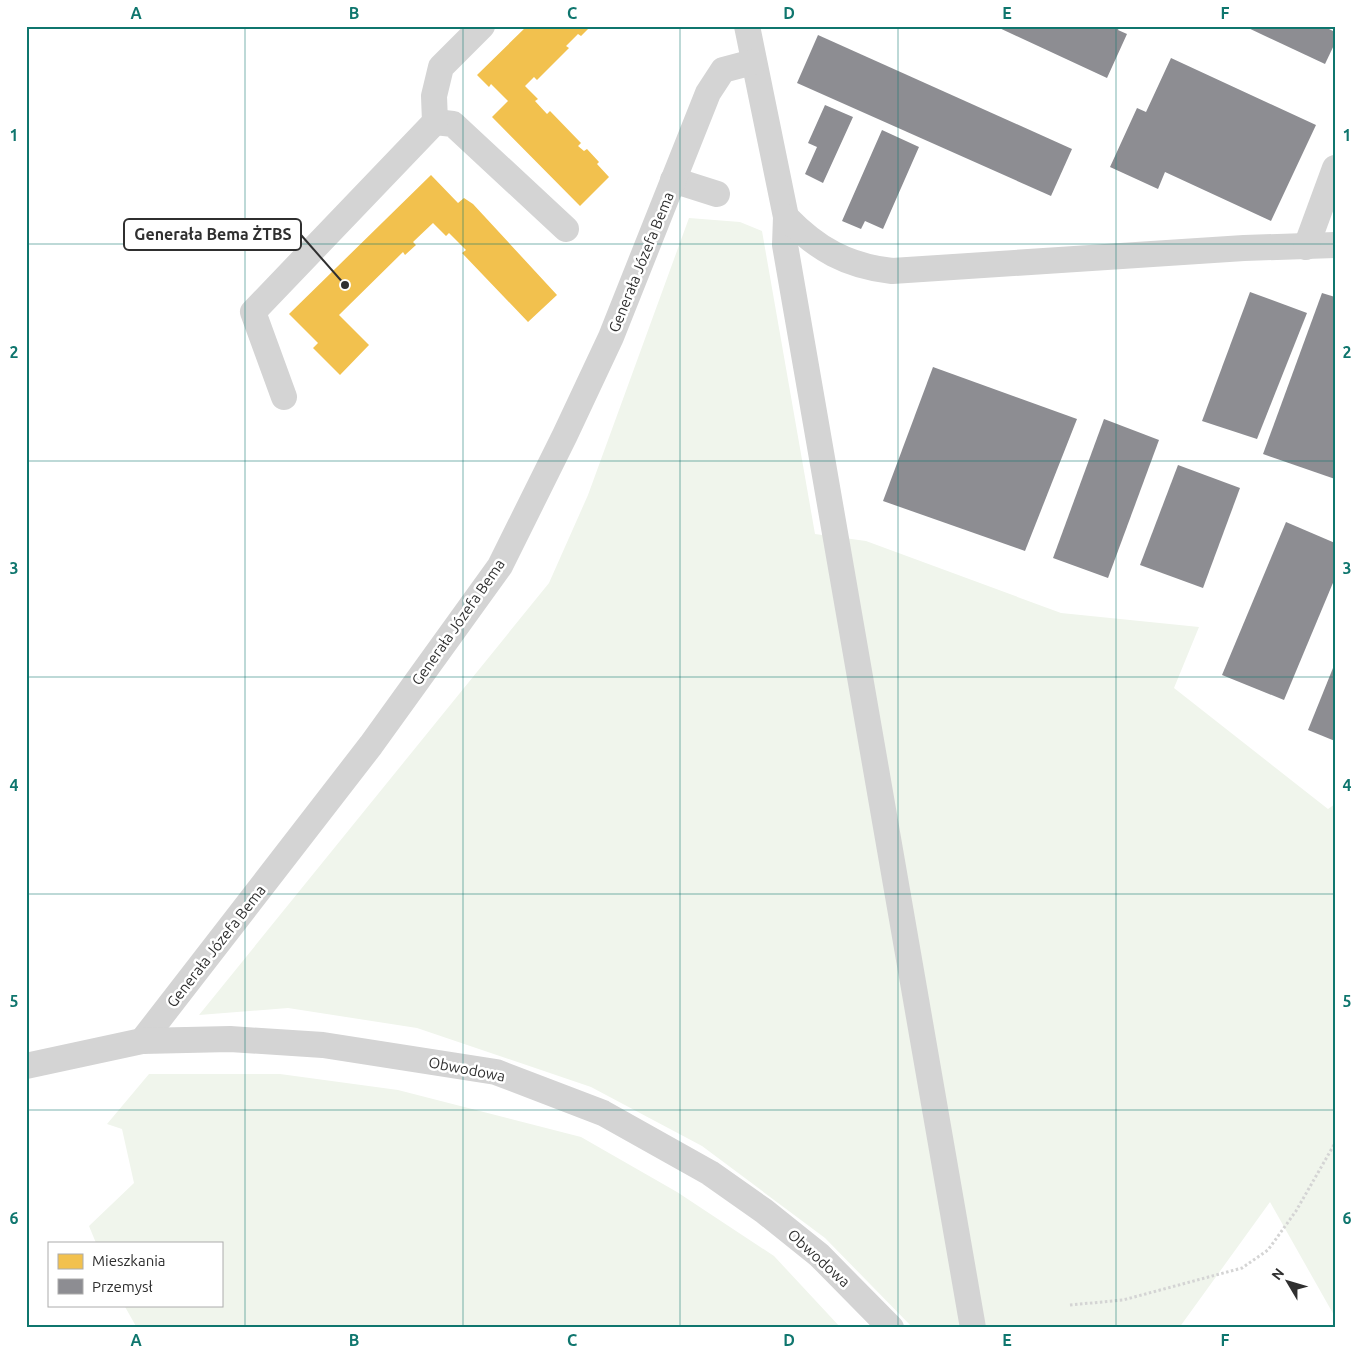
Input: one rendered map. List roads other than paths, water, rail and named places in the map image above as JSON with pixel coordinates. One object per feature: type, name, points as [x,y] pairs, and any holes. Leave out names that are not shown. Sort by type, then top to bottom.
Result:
[{"type":"street","points":[[284,397],[253,312],[435,122],[434,96],[441,67],[482,26]]},
{"type":"street","points":[[747,26],[786,217],[785,245],[972,1328]]},
{"type":"street","name":"Generała Józefa Bema","points":[[142,1041],[371,745],[500,566],[611,337],[708,93],[723,70],[753,62]]},
{"type":"street","points":[[435,122],[453,124],[566,229]]},
{"type":"street","points":[[1306,247],[1335,168]]},
{"type":"street","points":[[673,180],[717,194]]},
{"type":"street","points":[[786,217],[804,236],[834,256],[868,268],[892,271],[1244,248],[1335,245]]},
{"type":"street","name":"Obwodowa","points":[[26,1066],[142,1041],[230,1039],[323,1045],[496,1072],[603,1113],[710,1173],[764,1211],[819,1255],[891,1328]]},
{"type":"place","name":"Generała Bema ŻTBS","points":[[345,285]]}]
